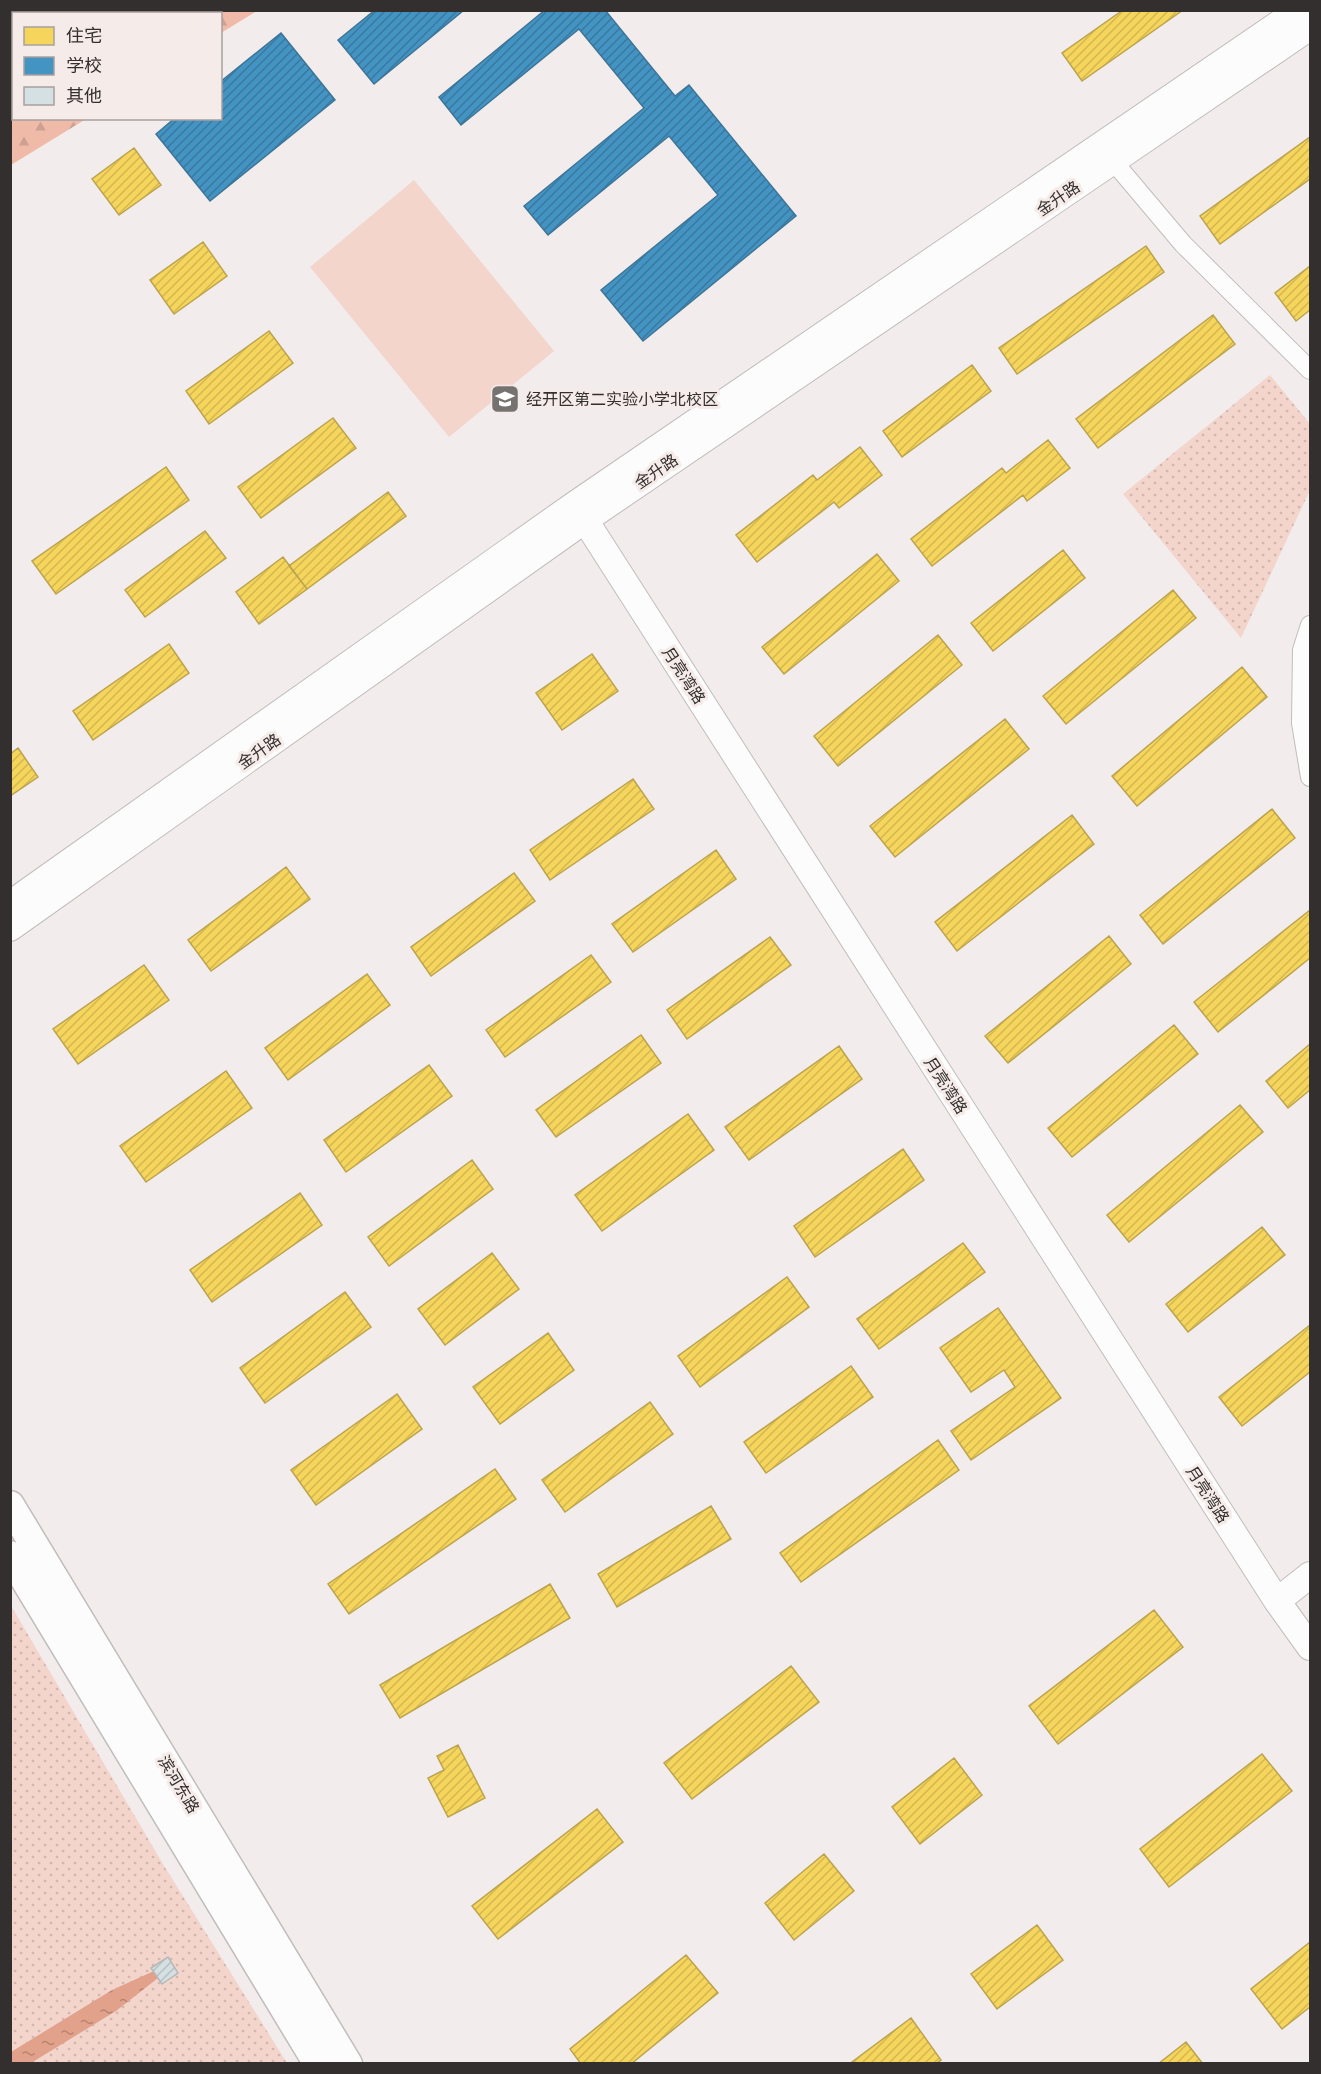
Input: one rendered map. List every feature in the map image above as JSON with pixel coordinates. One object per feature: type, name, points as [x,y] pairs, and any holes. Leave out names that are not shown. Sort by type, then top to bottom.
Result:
[{"type":"main road","name":"金升路","points":[[10,904],[574,505],[1299,10]]},
{"type":"main road","name":"金升路","points":[[10,928],[585,520],[1311,27]]},
{"type":"main road","name":"月亮湾路","points":[[585,520],[1277,1601],[1311,1647]]},
{"type":"main road","name":"滨河东路","points":[[10,1505],[348,2064]]},
{"type":"main road","name":"滨河东路","points":[[10,1555],[318,2064]]},
{"type":"main road","points":[[1277,1601],[1311,1575]]},
{"type":"street","points":[[1113,161],[1183,244],[1311,370]]},
{"type":"street","points":[[1311,625],[1302,650],[1301,723],[1311,777]]},
{"type":"green space","points":[[11,10],[257,10],[222,32],[222,12],[12,12],[12,120],[84,120],[11,165]]},
{"type":"shaded area","points":[[414,180],[554,351],[449,437],[310,267]]},
{"type":"shaded area","points":[[1270,375],[1310,424],[1310,490],[1241,638],[1123,494]]},
{"type":"shaded area","points":[[10,1604],[163,1864],[287,2063],[11,2063]]},
{"type":"water","points":[[154,1971],[158,1978],[116,2011],[31,2063],[11,2064],[11,2052],[112,1990]]},
{"type":"building: 住宅","points":[[1123,10],[1183,10],[1082,81],[1062,53]]},
{"type":"building: 住宅","points":[[1310,137],[1310,179],[1220,244],[1200,216]]},
{"type":"building: 住宅","points":[[134,148],[161,185],[119,215],[92,179]]},
{"type":"building: 住宅","points":[[203,242],[227,276],[174,314],[150,280]]},
{"type":"building: 住宅","points":[[1146,246],[1164,272],[1017,374],[999,348]]},
{"type":"building: 住宅","points":[[1310,266],[1310,310],[1296,321],[1275,293]]},
{"type":"building: 住宅","points":[[1213,315],[1235,344],[1098,448],[1076,419]]},
{"type":"building: 住宅","points":[[269,331],[293,363],[209,424],[186,391]]},
{"type":"building: 住宅","points":[[972,365],[991,391],[902,457],[883,431]]},
{"type":"building: 住宅","points":[[333,418],[356,448],[261,518],[238,487]]},
{"type":"building: 住宅","points":[[1048,440],[1070,468],[1027,501],[1023,495],[932,566],[911,539],[1002,468],[1006,473]]},
{"type":"building: 住宅","points":[[860,447],[882,475],[839,508],[834,502],[757,562],[736,535],[813,475],[817,480]]},
{"type":"building: 住宅","points":[[166,467],[189,500],[56,594],[32,561]]},
{"type":"building: 住宅","points":[[388,492],[406,516],[307,589],[289,566]]},
{"type":"building: 住宅","points":[[205,531],[226,558],[145,617],[125,590]]},
{"type":"building: 住宅","points":[[1063,550],[1085,578],[993,651],[971,623]]},
{"type":"building: 住宅","points":[[877,554],[899,581],[784,674],[762,647]]},
{"type":"building: 住宅","points":[[283,557],[307,589],[259,624],[236,592]]},
{"type":"building: 住宅","points":[[1173,590],[1196,618],[1066,724],[1043,696]]},
{"type":"building: 住宅","points":[[938,635],[962,665],[838,766],[814,736]]},
{"type":"building: 住宅","points":[[169,644],[189,673],[93,740],[73,711]]},
{"type":"building: 住宅","points":[[592,654],[618,691],[562,730],[536,693]]},
{"type":"building: 住宅","points":[[1242,667],[1267,697],[1137,806],[1112,776]]},
{"type":"building: 住宅","points":[[1005,719],[1029,749],[895,857],[870,826]]},
{"type":"building: 住宅","points":[[18,748],[38,777],[10,796],[10,754]]},
{"type":"building: 住宅","points":[[633,779],[654,809],[550,880],[530,850]]},
{"type":"building: 住宅","points":[[1272,809],[1295,838],[1163,944],[1140,915]]},
{"type":"building: 住宅","points":[[1072,815],[1094,844],[957,951],[935,922]]},
{"type":"building: 住宅","points":[[716,850],[736,879],[633,952],[612,924]]},
{"type":"building: 住宅","points":[[286,867],[310,899],[211,971],[188,940]]},
{"type":"building: 住宅","points":[[514,873],[535,901],[431,976],[411,947]]},
{"type":"building: 住宅","points":[[1310,910],[1310,958],[1218,1032],[1194,1002]]},
{"type":"building: 住宅","points":[[1109,936],[1131,964],[1008,1063],[985,1036]]},
{"type":"building: 住宅","points":[[770,937],[791,965],[687,1039],[667,1010]]},
{"type":"building: 住宅","points":[[591,955],[611,982],[505,1057],[486,1030]]},
{"type":"building: 住宅","points":[[144,965],[169,1000],[78,1064],[53,1029]]},
{"type":"building: 住宅","points":[[367,974],[390,1005],[288,1080],[265,1048]]},
{"type":"building: 住宅","points":[[1174,1025],[1198,1054],[1072,1157],[1048,1128]]},
{"type":"building: 住宅","points":[[641,1035],[661,1063],[556,1137],[536,1110]]},
{"type":"building: 住宅","points":[[1310,1044],[1310,1090],[1288,1108],[1266,1081]]},
{"type":"building: 住宅","points":[[839,1046],[862,1079],[749,1160],[725,1127]]},
{"type":"building: 住宅","points":[[429,1065],[452,1096],[346,1172],[324,1140]]},
{"type":"building: 住宅","points":[[226,1071],[252,1108],[146,1182],[120,1146]]},
{"type":"building: 住宅","points":[[1240,1105],[1263,1132],[1129,1242],[1107,1215]]},
{"type":"building: 住宅","points":[[688,1114],[714,1150],[602,1231],[575,1195]]},
{"type":"building: 住宅","points":[[903,1149],[924,1180],[815,1257],[794,1226]]},
{"type":"building: 住宅","points":[[472,1160],[493,1189],[389,1266],[368,1237]]},
{"type":"building: 住宅","points":[[300,1193],[322,1225],[212,1302],[190,1270]]},
{"type":"building: 住宅","points":[[1262,1227],[1285,1255],[1188,1332],[1166,1304]]},
{"type":"building: 住宅","points":[[963,1243],[985,1272],[879,1349],[857,1319]]},
{"type":"building: 住宅","points":[[492,1253],[519,1289],[445,1345],[418,1309]]},
{"type":"building: 住宅","points":[[787,1277],[809,1307],[700,1387],[678,1356]]},
{"type":"building: 住宅","points":[[345,1292],[371,1327],[265,1403],[240,1368]]},
{"type":"building: 住宅","points":[[998,1308],[1061,1398],[971,1460],[951,1431],[1015,1387],[1004,1370],[971,1392],[940,1348]]},
{"type":"building: 住宅","points":[[1310,1325],[1310,1372],[1242,1426],[1219,1397]]},
{"type":"building: 住宅","points":[[548,1333],[574,1370],[500,1424],[473,1387]]},
{"type":"building: 住宅","points":[[851,1366],[873,1397],[766,1473],[744,1442]]},
{"type":"building: 住宅","points":[[397,1394],[422,1429],[316,1505],[291,1470]]},
{"type":"building: 住宅","points":[[650,1402],[673,1434],[565,1512],[542,1480]]},
{"type":"building: 住宅","points":[[938,1440],[959,1470],[801,1582],[780,1553]]},
{"type":"building: 住宅","points":[[495,1469],[516,1499],[349,1614],[328,1584]]},
{"type":"building: 住宅","points":[[711,1506],[731,1539],[617,1607],[598,1574]]},
{"type":"building: 住宅","points":[[550,1584],[570,1618],[400,1718],[380,1685]]},
{"type":"building: 住宅","points":[[1154,1610],[1183,1647],[1058,1744],[1029,1706]]},
{"type":"building: 住宅","points":[[791,1666],[819,1702],[692,1799],[664,1763]]},
{"type":"building: 住宅","points":[[458,1745],[485,1798],[448,1817],[428,1778],[444,1770],[437,1756]]},
{"type":"building: 住宅","points":[[1262,1754],[1292,1791],[1169,1887],[1140,1849]]},
{"type":"building: 住宅","points":[[954,1758],[982,1795],[920,1844],[892,1807]]},
{"type":"building: 住宅","points":[[597,1809],[623,1842],[498,1939],[472,1906]]},
{"type":"building: 住宅","points":[[824,1854],[854,1891],[794,1940],[765,1903]]},
{"type":"building: 住宅","points":[[1037,1925],[1063,1960],[997,2009],[971,1974]]},
{"type":"building: 住宅","points":[[1310,1942],[1310,2007],[1282,2029],[1251,1989]]},
{"type":"building: 住宅","points":[[686,1955],[718,1993],[631,2064],[581,2064],[570,2049]]},
{"type":"building: 住宅","points":[[911,2018],[941,2060],[936,2064],[853,2064],[852,2062]]},
{"type":"building: 住宅","points":[[1186,2042],[1203,2064],[1158,2064]]},
{"type":"building: 学校","points":[[375,10],[464,10],[374,84],[338,40]]},
{"type":"building: 学校","points":[[545,10],[605,10],[675,96],[689,85],[796,216],[643,341],[601,290],[718,195],[669,136],[548,235],[524,206],[644,108],[579,29],[461,125],[439,97]]},
{"type":"building: 学校","points":[[281,33],[335,100],[210,201],[156,134],[173,120],[222,120],[222,80]]},
{"type":"building: 其他","points":[[168,1957],[178,1973],[162,1984],[151,1968]]},
{"type":"place","name":"经开区第二实验小学北校区","points":[[505,399]]}]
